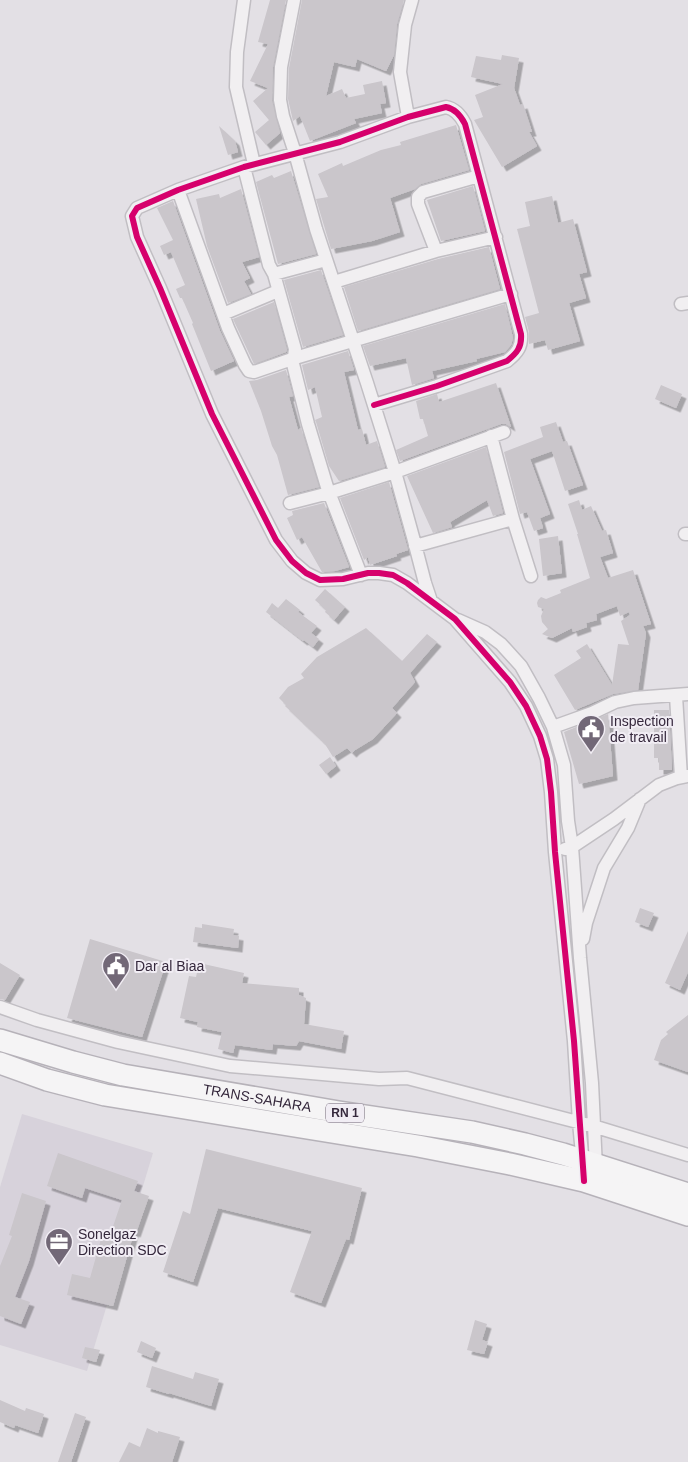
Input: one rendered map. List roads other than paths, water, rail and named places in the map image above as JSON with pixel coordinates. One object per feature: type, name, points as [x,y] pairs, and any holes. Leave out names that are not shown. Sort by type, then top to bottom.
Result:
[{"type":"highway","name":"TRANS-SAHARA","points":[[0,1040],[123,1075],[329,1111],[472,1132],[535,1146],[688,1194]]},
{"type":"highway","name":"TRANS-SAHARA","points":[[0,1063],[47,1080],[105,1095],[418,1146],[510,1164],[590,1184],[688,1215]]},
{"type":"street","points":[[244,0],[237,52],[236,87],[249,165],[249,192],[295,349],[294,364],[308,424],[330,493],[361,574]]},
{"type":"street","points":[[294,0],[281,68],[280,100],[283,116],[326,260],[395,472],[416,546],[424,583],[431,600]]},
{"type":"street","points":[[408,117],[400,72],[405,25],[412,0]]},
{"type":"street","points":[[374,405],[437,386],[507,361],[515,355],[522,342],[511,294],[465,124],[457,112],[451,108],[446,108],[408,117],[340,142],[249,165],[178,190],[136,208],[133,212],[132,220],[137,237],[212,414],[276,540],[292,561],[306,573],[320,580],[343,579],[361,574],[378,573],[393,575],[407,583],[455,619],[510,682],[526,706],[540,736],[547,759],[574,1040],[579,1122],[589,1162]]},
{"type":"street","points":[[436,251],[418,204],[418,197],[423,192],[479,176]]},
{"type":"street","points":[[178,190],[223,314],[249,371],[254,372],[511,294]]},
{"type":"street","points":[[334,282],[436,251],[496,237]]},
{"type":"street","points":[[274,274],[326,260]]},
{"type":"street","points":[[223,314],[278,291]]},
{"type":"street","points":[[290,503],[330,493],[395,472],[504,432]]},
{"type":"street","points":[[491,436],[513,519],[531,576]]},
{"type":"street","points":[[416,546],[513,519]]},
{"type":"street","points":[[455,619],[485,632],[501,644],[521,666],[553,726],[564,764],[592,1082],[593,1126],[589,1162],[590,1184]]},
{"type":"street","points":[[553,726],[592,713],[615,702],[634,698],[682,695],[685,777],[659,785],[614,819],[572,847],[555,852]]},
{"type":"street","points":[[580,958],[586,923],[604,868],[628,828],[640,799]]},
{"type":"street","points":[[0,1008],[118,1042],[230,1066],[379,1079],[406,1078],[579,1122],[688,1155]]},
{"type":"place","name":"Inspection de travail","points":[[591,753]]},
{"type":"place","name":"Dar al Biaa","points":[[116,990]]},
{"type":"place","name":"Sonelgaz Direction SDC","points":[[59,1266]]}]
